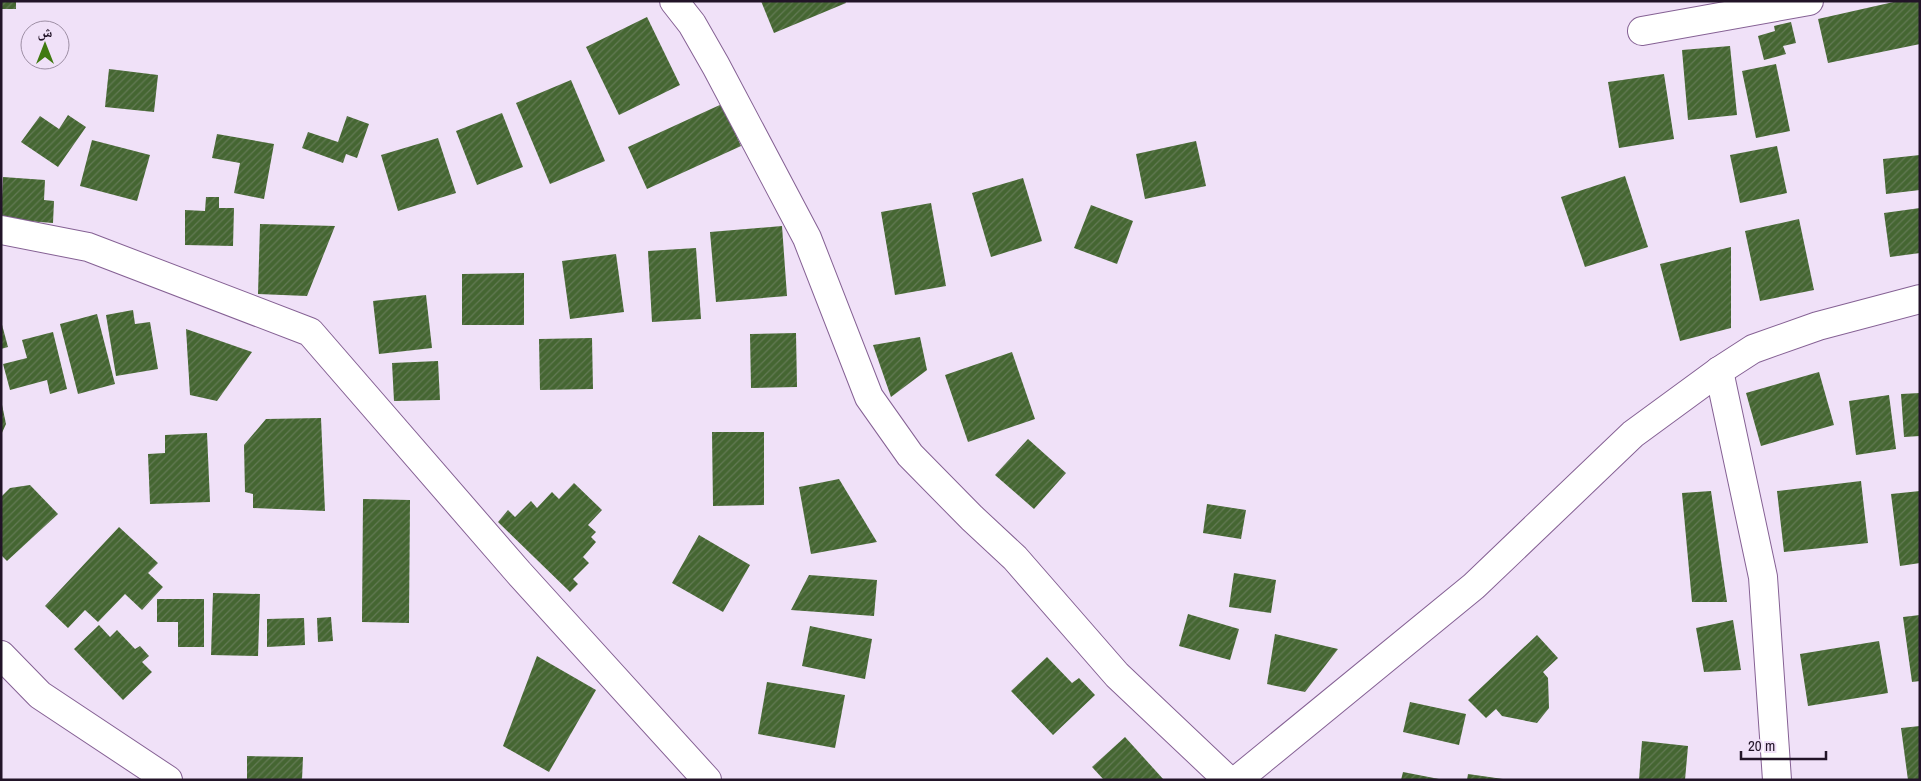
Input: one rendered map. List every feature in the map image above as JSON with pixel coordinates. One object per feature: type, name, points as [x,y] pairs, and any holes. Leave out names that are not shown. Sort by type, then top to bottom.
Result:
[{"type":"street","points":[[674,1],[692,24],[807,238],[869,397],[910,455],[1014,558],[1117,675],[1228,780]]},
{"type":"street","points":[[1642,30],[1809,1]]},
{"type":"street","points":[[1,230],[88,247],[310,332],[519,573],[706,780]]},
{"type":"street","points":[[1237,780],[1474,586],[1633,434],[1719,371],[1753,349],[1818,326],[1920,298]]},
{"type":"street","points":[[1719,371],[1763,577],[1777,780]]},
{"type":"street","points":[[1,655],[40,695],[168,780]]},
{"type":"building","points":[[1,1],[16,1],[16,9],[1,9]]},
{"type":"building","points":[[761,1],[845,1],[846,3],[774,33]]},
{"type":"building","points":[[1898,1],[1920,1],[1920,44],[1828,63],[1818,19]]},
{"type":"building","points":[[647,17],[680,85],[619,115],[586,47]]},
{"type":"building","points":[[1791,22],[1796,43],[1783,46],[1786,54],[1764,60],[1758,36],[1775,31],[1774,26]]},
{"type":"building","points":[[1730,46],[1737,115],[1688,120],[1682,50]]},
{"type":"building","points":[[1776,64],[1790,131],[1756,138],[1742,71]]},
{"type":"building","points":[[109,69],[158,75],[154,112],[105,107]]},
{"type":"building","points":[[1664,74],[1674,139],[1619,148],[1608,82]]},
{"type":"building","points":[[571,80],[605,161],[550,184],[516,103]]},
{"type":"building","points":[[722,104],[741,146],[647,189],[628,147]]},
{"type":"building","points":[[502,113],[523,167],[477,185],[456,131]]},
{"type":"building","points":[[68,115],[86,127],[58,167],[21,142],[40,116],[59,129]]},
{"type":"building","points":[[347,116],[369,124],[357,158],[346,154],[343,163],[302,148],[308,132],[338,142]]},
{"type":"building","points":[[217,134],[274,144],[264,199],[234,193],[240,163],[212,158]]},
{"type":"building","points":[[438,138],[456,193],[398,211],[381,155]]},
{"type":"building","points":[[92,140],[150,155],[137,201],[80,186]]},
{"type":"building","points":[[1196,141],[1206,186],[1145,199],[1136,154]]},
{"type":"building","points":[[1777,146],[1787,193],[1740,203],[1730,155]]},
{"type":"building","points":[[1920,155],[1920,190],[1886,194],[1883,159]]},
{"type":"building","points":[[1625,176],[1648,247],[1585,267],[1561,197]]},
{"type":"building","points":[[3,177],[45,180],[44,200],[54,201],[53,223],[1,219]]},
{"type":"building","points":[[1023,178],[1042,241],[991,257],[972,193]]},
{"type":"building","points":[[206,197],[219,197],[219,208],[234,208],[233,246],[185,245],[185,210],[205,211]]},
{"type":"building","points":[[931,203],[946,286],[895,295],[881,212]]},
{"type":"building","points":[[1091,205],[1133,221],[1117,264],[1074,248]]},
{"type":"building","points":[[1920,208],[1920,253],[1890,257],[1884,213]]},
{"type":"building","points":[[1799,219],[1814,290],[1760,301],[1745,231]]},
{"type":"building","points":[[260,224],[335,226],[307,296],[258,294]]},
{"type":"building","points":[[782,226],[787,296],[716,302],[710,232]]},
{"type":"building","points":[[1731,247],[1731,328],[1680,341],[1660,264]]},
{"type":"building","points":[[696,248],[701,319],[652,322],[648,251]]},
{"type":"building","points":[[616,254],[624,312],[570,319],[562,261]]},
{"type":"building","points":[[524,273],[524,325],[462,325],[462,274]]},
{"type":"building","points":[[426,295],[432,348],[379,354],[373,301]]},
{"type":"building","points":[[133,310],[135,324],[150,322],[158,369],[116,376],[106,315]]},
{"type":"building","points":[[97,314],[115,384],[78,394],[60,324]]},
{"type":"building","points":[[1,321],[8,347],[1,349]]},
{"type":"building","points":[[186,329],[252,352],[217,401],[190,395]]},
{"type":"building","points":[[53,332],[67,389],[50,394],[47,380],[10,390],[3,364],[27,358],[22,340]]},
{"type":"building","points":[[796,333],[797,387],[751,388],[750,334]]},
{"type":"building","points":[[920,337],[927,370],[891,397],[873,345]]},
{"type":"building","points":[[592,338],[593,389],[540,390],[539,339]]},
{"type":"building","points":[[1012,352],[1035,419],[968,442],[945,375]]},
{"type":"building","points":[[438,361],[440,400],[394,401],[392,363]]},
{"type":"building","points":[[1819,372],[1834,425],[1761,446],[1746,393]]},
{"type":"building","points":[[1920,393],[1920,436],[1904,437],[1901,394]]},
{"type":"building","points":[[1889,395],[1896,449],[1856,455],[1849,401]]},
{"type":"building","points":[[1,400],[6,424],[1,435]]},
{"type":"building","points":[[321,418],[325,511],[253,508],[253,494],[245,492],[244,445],[266,419]]},
{"type":"building","points":[[712,432],[764,432],[764,505],[713,506]]},
{"type":"building","points":[[207,433],[210,502],[150,504],[148,454],[165,453],[165,435]]},
{"type":"building","points":[[1028,439],[1066,473],[1034,509],[995,475]]},
{"type":"building","points":[[839,479],[877,542],[811,554],[799,487]]},
{"type":"building","points":[[1861,481],[1868,543],[1784,552],[1777,491]]},
{"type":"building","points":[[574,483],[602,510],[588,525],[596,532],[591,537],[596,542],[583,557],[589,563],[573,579],[578,584],[570,592],[498,522],[508,510],[515,517],[531,501],[537,508],[552,492],[559,499]]},
{"type":"building","points":[[30,485],[58,514],[7,561],[1,555],[1,497],[10,488]]},
{"type":"building","points":[[1711,491],[1727,602],[1692,602],[1682,493]]},
{"type":"building","points":[[1920,491],[1920,563],[1900,566],[1891,494]]},
{"type":"building","points":[[363,499],[410,500],[409,623],[362,622]]},
{"type":"building","points":[[1207,504],[1246,510],[1241,539],[1203,533]]},
{"type":"building","points":[[119,527],[158,563],[148,573],[163,587],[142,610],[125,594],[98,622],[85,610],[68,628],[45,606]]},
{"type":"building","points":[[699,535],[750,565],[723,612],[672,583]]},
{"type":"building","points":[[1234,573],[1276,580],[1271,613],[1229,607]]},
{"type":"building","points":[[809,575],[877,580],[874,616],[791,610]]},
{"type":"building","points":[[213,593],[260,594],[258,656],[211,655]]},
{"type":"building","points":[[157,599],[204,599],[204,647],[178,647],[178,622],[157,622]]},
{"type":"building","points":[[1188,614],[1239,629],[1230,660],[1179,646]]},
{"type":"building","points":[[1920,615],[1920,681],[1912,682],[1903,617]]},
{"type":"building","points":[[331,617],[333,641],[318,642],[317,618]]},
{"type":"building","points":[[304,618],[305,645],[267,647],[267,619]]},
{"type":"building","points":[[1733,620],[1741,670],[1704,672],[1696,628]]},
{"type":"building","points":[[99,625],[110,637],[117,630],[135,649],[140,646],[149,656],[142,662],[152,672],[123,700],[74,649]]},
{"type":"building","points":[[810,626],[872,639],[865,679],[802,666]]},
{"type":"building","points":[[1275,634],[1338,649],[1305,692],[1267,684]]},
{"type":"building","points":[[1537,635],[1558,658],[1543,672],[1548,678],[1549,708],[1537,723],[1502,716],[1496,709],[1486,718],[1468,700]]},
{"type":"building","points":[[1879,641],[1888,693],[1808,706],[1800,654]]},
{"type":"building","points":[[537,656],[596,690],[549,772],[503,746]]},
{"type":"building","points":[[1047,657],[1072,683],[1079,678],[1095,695],[1053,735],[1011,691]]},
{"type":"building","points":[[767,682],[845,695],[835,748],[758,734]]},
{"type":"building","points":[[1410,702],[1466,714],[1459,745],[1403,732]]},
{"type":"building","points":[[1920,726],[1920,780],[1908,780],[1901,728]]},
{"type":"building","points":[[1125,737],[1164,780],[1104,780],[1092,767]]},
{"type":"building","points":[[1642,741],[1688,746],[1685,780],[1639,780]]},
{"type":"building","points":[[247,756],[303,757],[302,780],[247,780]]},
{"type":"building","points":[[1403,772],[1439,779],[1439,780],[1401,780]]},
{"type":"building","points":[[1468,774],[1503,779],[1503,780],[1467,780]]}]
